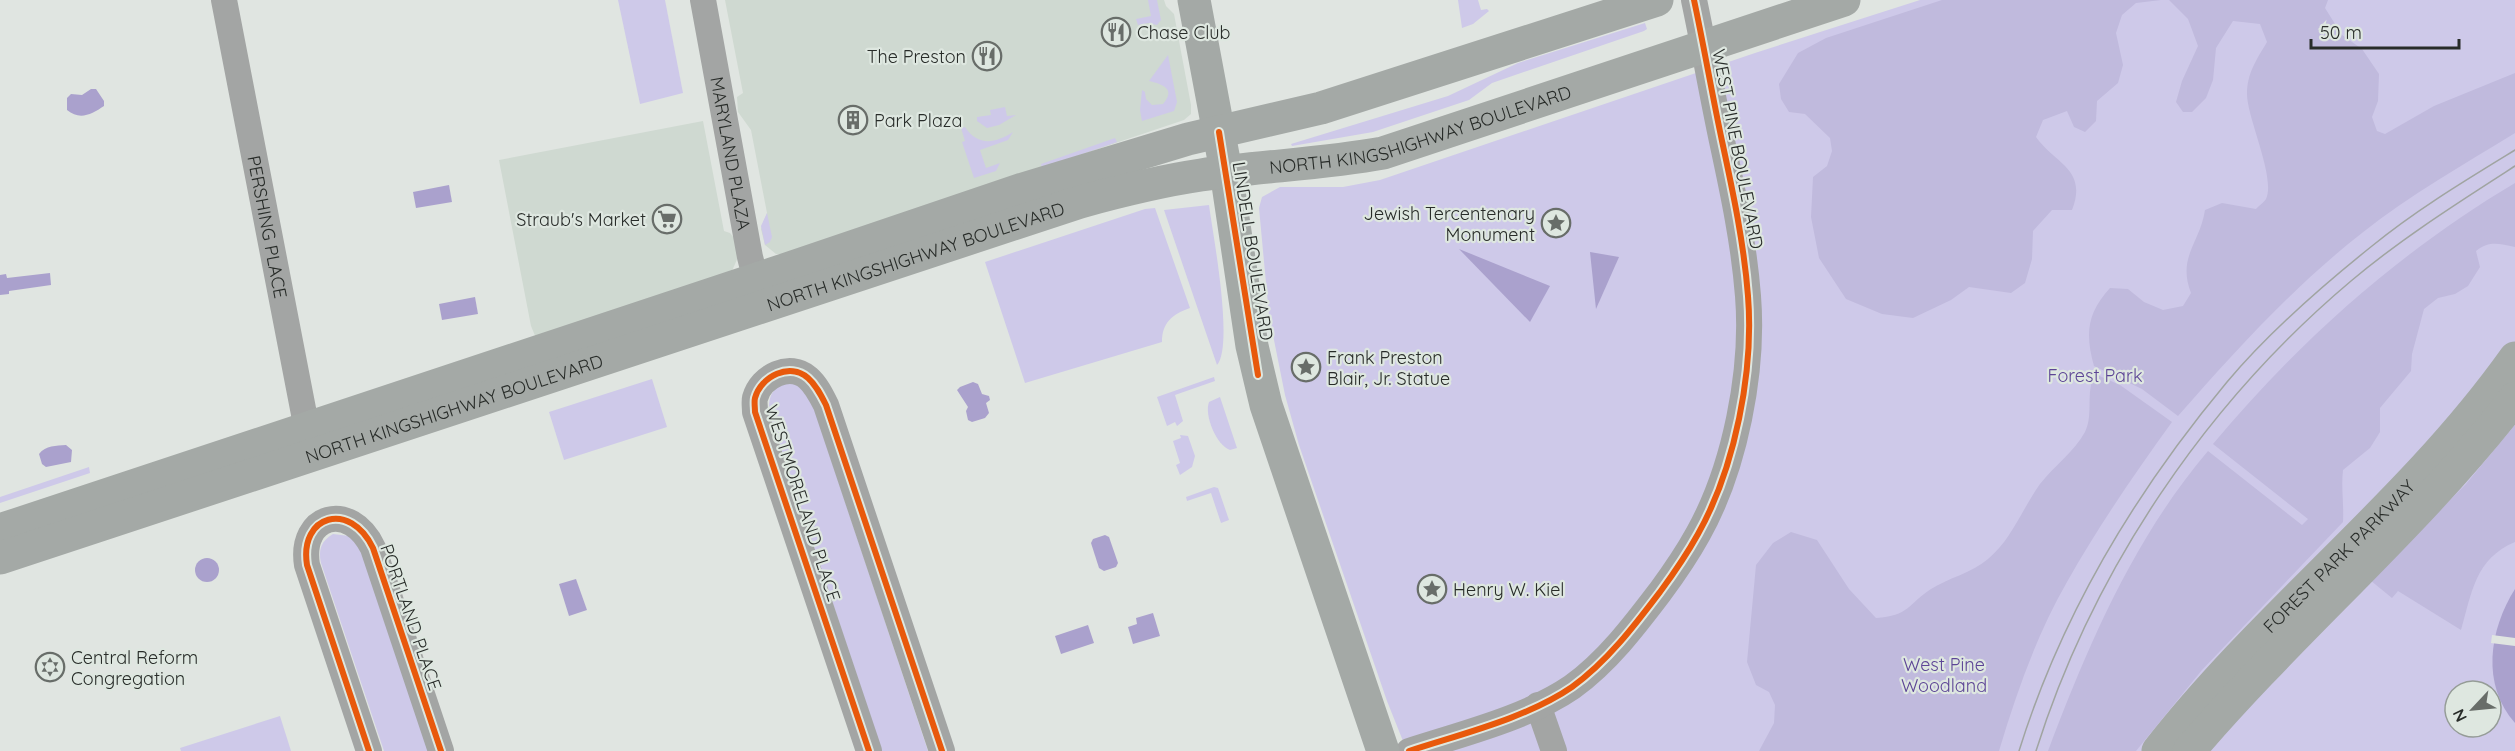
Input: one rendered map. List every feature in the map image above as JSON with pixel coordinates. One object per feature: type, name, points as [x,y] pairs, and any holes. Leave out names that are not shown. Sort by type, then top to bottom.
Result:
[{"type":"main road","name":"LINDELL BOULEVARD","points":[[1194,0],[1226,171],[1252,346],[1266,405],[1383,751]]},
{"type":"main road","name":"NORTH KINGSHIGHWAY BOULEVARD","points":[[759,292],[1023,189],[1129,156],[1321,108],[1657,0]]},
{"type":"main road","name":"NORTH KINGSHIGHWAY BOULEVARD","points":[[0,558],[309,442],[759,292],[1147,185],[1226,171],[1343,160],[1383,153],[1844,0]]},
{"type":"main road","name":"FOREST PARK PARKWAY","points":[[2158,751],[2178,725],[2258,639],[2443,449],[2515,358]]},
{"type":"main road","name":"FOREST PARK PARKWAY","points":[[2189,751],[2257,674],[2427,501],[2476,447],[2515,398]]},
{"type":"main road","name":"NORTH KINGSHIGHWAY BOULEVARD","points":[[0,530],[309,442]]},
{"type":"street","name":"PERSHING PLACE","points":[[224,0],[309,442]]},
{"type":"street","name":"MARYLAND PLAZA","points":[[703,0],[759,292]]},
{"type":"street","name":"WEST PINE BOULEVARD","points":[[1409,751],[1499,721],[1538,705],[1571,687],[1587,675],[1617,645],[1676,570],[1699,532],[1731,449],[1745,383],[1748,298],[1742,245],[1694,0]]},
{"type":"street","name":"WESTMORELAND PLACE","points":[[869,751],[755,412],[755,398],[760,387],[766,380],[782,372],[796,372],[806,376],[826,405],[942,751]]},
{"type":"street","name":"PORTLAND PLACE","points":[[369,751],[307,565],[305,552],[308,537],[316,528],[323,522],[337,519],[347,519],[358,526],[367,536],[373,549],[441,751]]},
{"type":"street","points":[[1538,705],[1554,751]]},
{"type":"shaded area","points":[[725,0],[1164,0],[1166,6],[1174,14],[1191,114],[1184,120],[786,254],[776,254],[765,245],[761,229],[767,213],[751,130],[738,112],[737,97],[743,93]]},
{"type":"shaded area","points":[[91,89],[96,89],[104,101],[104,106],[81,116],[67,110],[67,98],[71,94],[82,95]]},
{"type":"shaded area","points":[[703,121],[724,231],[730,233],[734,238],[738,257],[732,271],[536,338],[531,326],[499,160]]},
{"type":"shaded area","points":[[449,185],[452,202],[416,208],[413,192]]},
{"type":"shaded area","points":[[1459,249],[1550,286],[1530,322]]},
{"type":"shaded area","points":[[1590,252],[1619,257],[1596,309]]},
{"type":"shaded area","points":[[50,273],[51,285],[9,291],[9,294],[0,295],[0,275],[6,274],[7,278]]},
{"type":"shaded area","points":[[475,297],[478,314],[442,320],[439,304]]},
{"type":"shaded area","points":[[973,382],[978,384],[982,394],[989,396],[990,400],[986,403],[989,413],[985,418],[972,422],[968,420],[966,411],[968,407],[957,390]]},
{"type":"shaded area","points":[[66,445],[72,450],[71,462],[46,467],[42,464],[39,454],[42,451],[51,446]]},
{"type":"shaded area","points":[[1105,535],[1109,537],[1118,563],[1116,567],[1104,571],[1099,568],[1091,543],[1093,539]]},
{"type":"shaded area","points":[[207,558],[216,561],[219,570],[216,579],[207,582],[198,579],[195,570],[198,561]]},
{"type":"shaded area","points":[[576,579],[587,610],[569,616],[559,584]]},
{"type":"shaded area","points":[[2515,589],[2515,723],[2503,706],[2503,679],[2494,679],[2493,675],[2492,657],[2495,639],[2506,605]]},
{"type":"shaded area","points":[[1153,613],[1160,636],[1133,644],[1128,627],[1137,624],[1136,618]]},
{"type":"shaded area","points":[[1088,625],[1094,643],[1061,654],[1055,636]]},
{"type":"green space","points":[[618,0],[665,0],[683,93],[640,104]]},
{"type":"green space","points":[[1148,0],[1157,0],[1161,20],[1157,25],[1148,23],[1138,25],[1136,19],[1151,16]]},
{"type":"green space","points":[[1458,0],[1478,0],[1481,10],[1489,11],[1473,24],[1462,28]]},
{"type":"green space","name":"Forest Park","points":[[1920,0],[2515,0],[2515,751],[1407,751],[1387,701],[1299,445],[1285,395],[1269,315],[1259,208],[1262,197],[1280,187],[1343,187],[1380,180],[1755,53]]},
{"type":"green space","points":[[1942,0],[2161,0],[2136,3],[2122,15],[2116,33],[2123,65],[2118,83],[2097,101],[2096,121],[2085,132],[2074,127],[2067,111],[2043,120],[2036,137],[2073,176],[2076,196],[2072,210],[2052,210],[2033,231],[2032,259],[2025,283],[2011,293],[1969,287],[1951,300],[1913,318],[1882,314],[1846,299],[1819,258],[1811,217],[1813,177],[1827,166],[1832,151],[1830,138],[1805,114],[1789,112],[1781,99],[1779,84],[1798,53],[1826,38]]},
{"type":"green space","points":[[2169,0],[2328,0],[2325,8],[2342,35],[2362,49],[2379,74],[2378,101],[2372,117],[2377,131],[2385,134],[2434,106],[2515,73],[2515,133],[2437,181],[2362,233],[2288,297],[2178,416],[2142,389],[2094,366],[2089,344],[2092,315],[2110,288],[2128,289],[2144,302],[2163,310],[2183,306],[2191,293],[2187,280],[2188,260],[2205,210],[2222,203],[2256,209],[2266,199],[2267,177],[2248,105],[2247,86],[2256,60],[2267,42],[2260,24],[2233,21],[2216,48],[2213,80],[2206,98],[2192,112],[2183,112],[2176,102],[2182,81],[2198,46],[2188,19]]},
{"type":"green space","points":[[1645,23],[1647,29],[1644,31],[1492,83],[1469,100],[1373,132],[1292,146],[1291,144],[1448,96],[1518,63]]},
{"type":"green space","points":[[1168,55],[1177,102],[1174,111],[1142,121],[1140,110],[1142,90],[1152,105],[1163,104],[1167,99],[1168,90],[1166,88],[1149,81]]},
{"type":"green space","points":[[1005,107],[1007,116],[1016,115],[999,125],[987,128],[977,121],[977,117],[991,115],[990,110]]},
{"type":"green space","points":[[965,127],[976,138],[988,141],[1000,139],[1013,132],[1008,140],[980,150],[986,168],[1000,163],[996,171],[974,178],[962,142],[965,141],[961,128]]},
{"type":"green space","points":[[1115,138],[1117,142],[1042,168],[1041,164]]},
{"type":"green space","points":[[2515,183],[2515,247],[2495,244],[2486,245],[2476,251],[2480,267],[2468,286],[2455,294],[2438,298],[2424,309],[2412,354],[2411,371],[2380,408],[2380,432],[2370,448],[2343,470],[2343,522],[2202,670],[2136,751],[2048,751],[2079,672],[2135,556],[2157,520],[2208,451],[2302,525],[2308,519],[2213,444],[2280,369],[2353,301],[2431,238]]},
{"type":"green space","points":[[1209,205],[1223,313],[1222,354],[1217,365],[1164,210]]},
{"type":"green space","points":[[1155,208],[1190,308],[1169,320],[1162,335],[1162,342],[1025,383],[985,262],[1145,209]]},
{"type":"green space","points":[[767,213],[772,237],[765,245],[761,226]]},
{"type":"green space","name":"West Pine Woodland","points":[[2095,374],[2120,385],[2172,422],[2104,521],[2056,602],[2028,665],[1999,751],[1759,751],[1774,723],[1775,705],[1769,692],[1756,685],[1747,662],[1756,565],[1773,543],[1791,532],[1817,540],[1849,589],[1876,618],[1902,612],[1931,589],[1982,564],[2004,542],[2040,484],[2085,432],[2089,418],[2090,388]]},
{"type":"green space","points":[[1214,377],[1215,381],[1175,395],[1183,421],[1177,426],[1175,422],[1167,426],[1157,397]]},
{"type":"green space","points":[[652,379],[667,427],[564,460],[549,412]]},
{"type":"green space","points":[[793,383],[800,386],[811,399],[928,751],[882,751],[769,412],[771,395],[774,391],[781,385]]},
{"type":"green space","points":[[1220,397],[1237,448],[1230,450],[1216,436],[1208,414],[1209,402]]},
{"type":"green space","points":[[2515,425],[2515,542],[2502,549],[2483,567],[2472,590],[2461,630],[2398,591],[2392,598],[2370,580],[2466,484]]},
{"type":"green space","points":[[1180,435],[1188,436],[1195,456],[1192,467],[1180,475],[1176,465],[1180,463],[1173,441],[1181,438]]},
{"type":"green space","points":[[89,467],[90,473],[0,503],[0,497]]},
{"type":"green space","points":[[1214,487],[1218,488],[1229,520],[1221,523],[1211,493],[1187,501],[1186,497]]},
{"type":"green space","points":[[333,534],[349,536],[359,545],[429,751],[384,751],[321,563],[321,546]]},
{"type":"green space","points":[[280,716],[291,751],[181,751],[180,748]]},
{"type":"pier","points":[[2492,635],[2515,638],[2515,646],[2491,643]]},
{"type":"tram line","points":[[2019,751],[2056,652],[2105,557],[2132,511],[2162,467],[2227,382],[2296,311],[2372,246],[2424,208],[2515,150]]},
{"type":"tram line","points":[[2036,751],[2060,684],[2089,618],[2122,555],[2160,494],[2203,436],[2249,380],[2298,329],[2351,281],[2411,235],[2515,166]]},
{"type":"cycle path","points":[[1409,751],[1535,708],[1585,677],[1620,642],[1670,578],[1698,534],[1722,480],[1732,449],[1745,387],[1748,356],[1748,296],[1738,218],[1694,0]]},
{"type":"cycle path","points":[[1219,132],[1258,375]]},
{"type":"cycle path","points":[[869,751],[755,412],[755,398],[763,383],[785,371],[801,373],[808,378],[826,405],[942,751]]},
{"type":"cycle path","points":[[369,751],[307,565],[307,548],[311,534],[318,525],[328,520],[340,519],[352,523],[363,533],[373,548],[441,751]]},
{"type":"place","name":"Chase Club","points":[[1116,32]]},
{"type":"place","name":"The Preston","points":[[987,56]]},
{"type":"place","name":"Park Plaza","points":[[853,120]]},
{"type":"place","name":"Straub's Market","points":[[667,219]]},
{"type":"place","name":"Jewish Tercentenary Monument","points":[[1556,223]]},
{"type":"place","name":"Frank Preston Blair, Jr. Statue","points":[[1306,367]]},
{"type":"place","name":"Henry W. Kiel","points":[[1432,589]]},
{"type":"place","name":"Central Reform Congregation","points":[[50,667]]}]
